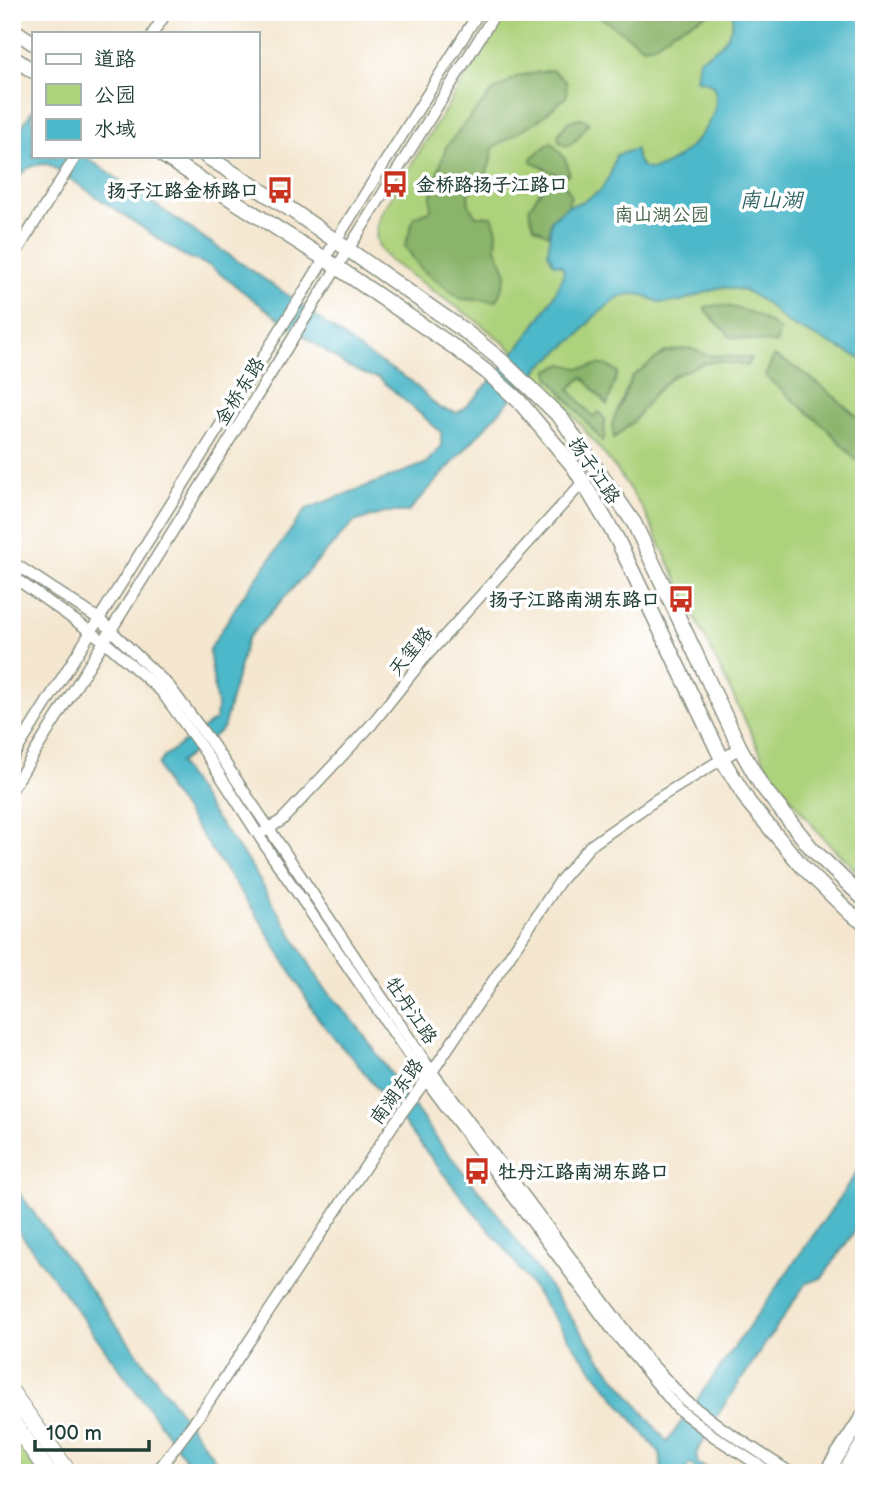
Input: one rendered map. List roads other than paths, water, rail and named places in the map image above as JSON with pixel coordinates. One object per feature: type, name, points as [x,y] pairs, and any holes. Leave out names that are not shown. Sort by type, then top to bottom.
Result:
[{"type":"highway","points":[[12,1393],[69,1473]]},
{"type":"highway","points":[[12,1421],[49,1473]]},
{"type":"main road","points":[[12,29],[32,42]]},
{"type":"main road","points":[[12,57],[32,70]]},
{"type":"main road","name":"扬子江路","points":[[167,158],[338,267],[488,373],[519,401],[574,467],[617,539],[722,759],[749,803],[773,835],[850,914],[864,923]]},
{"type":"main road","name":"扬子江路","points":[[209,158],[290,209],[466,332],[502,361],[561,418],[634,523],[740,748],[761,785],[812,849],[864,899]]},
{"type":"main road","points":[[826,1473],[864,1415]]},
{"type":"main road","points":[[844,1473],[864,1442]]},
{"type":"street","points":[[154,32],[167,12]]},
{"type":"street","name":"金桥东路","points":[[12,758],[480,12]]},
{"type":"street","name":"金桥东路","points":[[12,789],[496,12]]},
{"type":"street","points":[[12,259],[75,158]]},
{"type":"street","name":"天玺路","points":[[263,832],[282,820],[372,724],[422,661],[583,482]]},
{"type":"street","name":"牡丹江路","points":[[12,562],[99,619],[169,686],[263,832],[429,1076],[682,1405],[771,1473]]},
{"type":"street","name":"牡丹江路","points":[[12,576],[104,641],[160,691],[195,728]]},
{"type":"street","name":"南湖东路","points":[[156,1473],[197,1419],[559,881],[590,846],[657,799],[740,748]]},
{"type":"street","name":"牡丹江路","points":[[719,1432],[791,1473]]},
{"type":"water","name":"南山湖","points":[[733,12],[864,12],[864,360],[787,323],[767,304],[744,290],[722,287],[678,302],[661,303],[643,295],[619,297],[541,366],[408,512],[387,512],[354,522],[247,639],[223,729],[179,763],[250,864],[322,985],[356,1024],[442,1146],[495,1210],[599,1357],[667,1442],[864,1161],[864,1218],[822,1278],[806,1283],[719,1413],[696,1454],[698,1464],[715,1473],[698,1473],[691,1464],[687,1466],[687,1473],[662,1473],[660,1454],[579,1353],[506,1250],[315,1014],[258,917],[169,791],[158,765],[166,755],[216,719],[217,706],[209,650],[239,602],[306,509],[425,464],[441,447],[441,432],[379,378],[345,365],[210,266],[183,255],[48,164],[27,169],[12,185],[12,143],[32,111],[32,158],[87,158],[289,296],[365,353],[411,381],[439,408],[458,413],[486,386],[520,346],[559,284],[564,270],[561,265],[554,264],[548,253],[551,220],[568,206],[582,202],[600,191],[610,175],[616,155],[636,149],[640,163],[649,169],[661,167],[676,159],[703,131],[712,115],[716,95],[711,85],[696,80],[699,59],[724,41],[733,21]]},
{"type":"water","points":[[12,1183],[225,1473],[196,1473],[12,1222]]},
{"type":"place","name":"金桥路扬子江路口","points":[[395,184]]},
{"type":"place","name":"扬子江路金桥路口","points":[[280,190]]},
{"type":"place","name":"扬子江路南湖东路口","points":[[681,599]]},
{"type":"place","name":"牡丹江路南湖东路口","points":[[477,1171]]},
{"type":"park label","name":"南山湖公园","points":[[662,214]]}]
